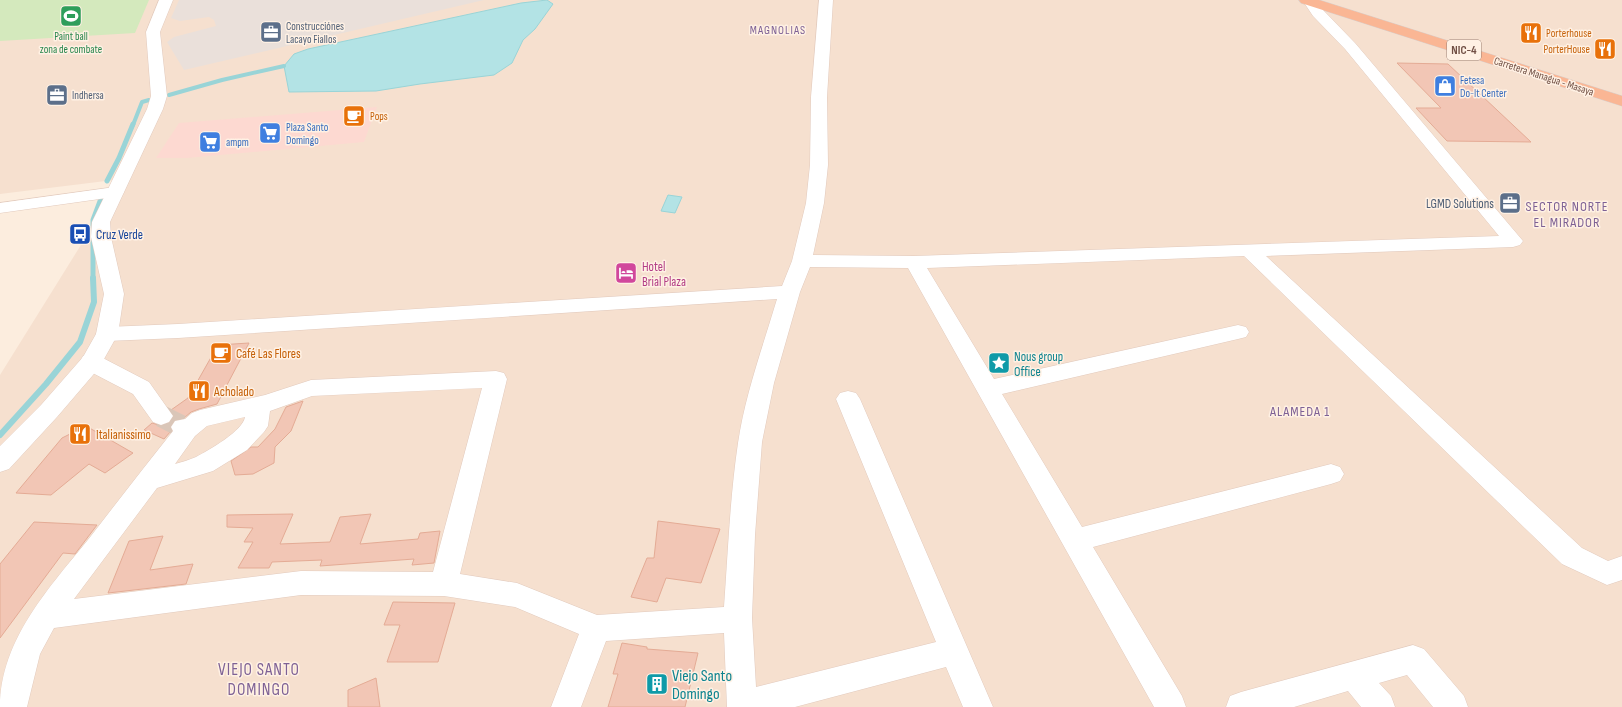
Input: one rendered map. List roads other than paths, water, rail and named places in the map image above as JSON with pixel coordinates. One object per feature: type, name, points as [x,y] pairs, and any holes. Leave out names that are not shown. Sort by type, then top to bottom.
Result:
[{"type":"highway","points":[[1348,0],[1416,21]]},
{"type":"highway","name":"Carretera Managua - Masaya","points":[[1308,1],[1622,101]]},
{"type":"street","points":[[0,462],[49,411],[91,362],[107,334],[114,294],[101,237],[101,222],[156,109],[158,96],[153,32],[166,0]]},
{"type":"street","points":[[826,0],[819,97],[819,165],[815,203],[802,261],[790,292],[763,383],[750,442],[742,534],[738,618],[742,706],[955,651]]},
{"type":"street","points":[[802,261],[914,262],[1513,241],[1350,46],[1308,1]]},
{"type":"street","points":[[0,208],[115,192]]},
{"type":"street","points":[[1249,250],[1572,556],[1607,572],[1622,568]]},
{"type":"street","points":[[914,262],[1076,540],[1171,707]]},
{"type":"street","points":[[107,334],[790,292]]},
{"type":"street","points":[[988,389],[1238,332]]},
{"type":"street","points":[[91,362],[141,388],[177,425]]},
{"type":"street","points":[[12,707],[26,651],[46,616],[148,480],[177,425],[253,406],[311,388],[496,379],[444,584]]},
{"type":"street","points":[[848,399],[978,707]]},
{"type":"street","points":[[148,480],[171,475],[204,464],[238,443],[256,426],[258,410],[253,406]]},
{"type":"street","points":[[1076,540],[1331,474]]},
{"type":"street","points":[[46,616],[301,583],[444,584],[517,595],[596,628],[738,618]]},
{"type":"street","points":[[566,707],[596,628]]},
{"type":"street","points":[[1241,707],[1413,659],[1454,707]]},
{"type":"street","points":[[1354,675],[1380,707]]},
{"type":"water","points":[[547,0],[553,4],[535,29],[523,40],[512,63],[494,75],[376,91],[289,92],[284,66],[294,54],[308,49],[521,3]]},
{"type":"water","points":[[668,195],[682,197],[675,213],[661,211]]},
{"type":"waterway","points":[[169,95],[222,80],[284,66]]},
{"type":"waterway","points":[[133,125],[142,102],[149,100]]},
{"type":"waterway","points":[[107,181],[119,158],[133,124]]},
{"type":"waterway","points":[[93,278],[93,220],[102,196]]},
{"type":"waterway","points":[[0,435],[46,384],[80,342],[94,302],[93,278]]},
{"type":"tunnel","points":[[161,416],[183,427]]},
{"type":"place","name":"Paint ball zona de combate","points":[[71,16]]},
{"type":"place","name":"Construcciónes Lacayo Fiallos","points":[[271,32]]},
{"type":"place","name":"Porterhouse","points":[[1531,33]]},
{"type":"place","name":"PorterHouse","points":[[1605,49]]},
{"type":"place","name":"Fetesa Do-It Center","points":[[1445,86]]},
{"type":"place","name":"Indhersa","points":[[57,95]]},
{"type":"place","name":"Pops","points":[[354,116]]},
{"type":"place","name":"Plaza Santo Domingo","points":[[270,133]]},
{"type":"place","name":"ampm","points":[[210,142]]},
{"type":"place","name":"LGMD Solutions","points":[[1510,203]]},
{"type":"place","name":"Cruz Verde","points":[[80,234]]},
{"type":"place","name":"Hotel Brial Plaza","points":[[626,273]]},
{"type":"place","name":"Café Las Flores","points":[[221,353]]},
{"type":"place","name":"Nous group Office","points":[[999,363]]},
{"type":"place","name":"Acholado","points":[[199,391]]},
{"type":"place","name":"Italianissimo","points":[[80,434]]},
{"type":"place","name":"Viejo Santo Domingo","points":[[657,684]]},
{"type":"district","name":"MAGNOLIAS","points":[[778,30]]},
{"type":"district","name":"SECTOR NORTE EL MIRADOR","points":[[1567,214]]},
{"type":"district","name":"ALAMEDA 1","points":[[1300,411]]},
{"type":"district","name":"VIEJO SANTO DOMINGO","points":[[259,679]]}]
